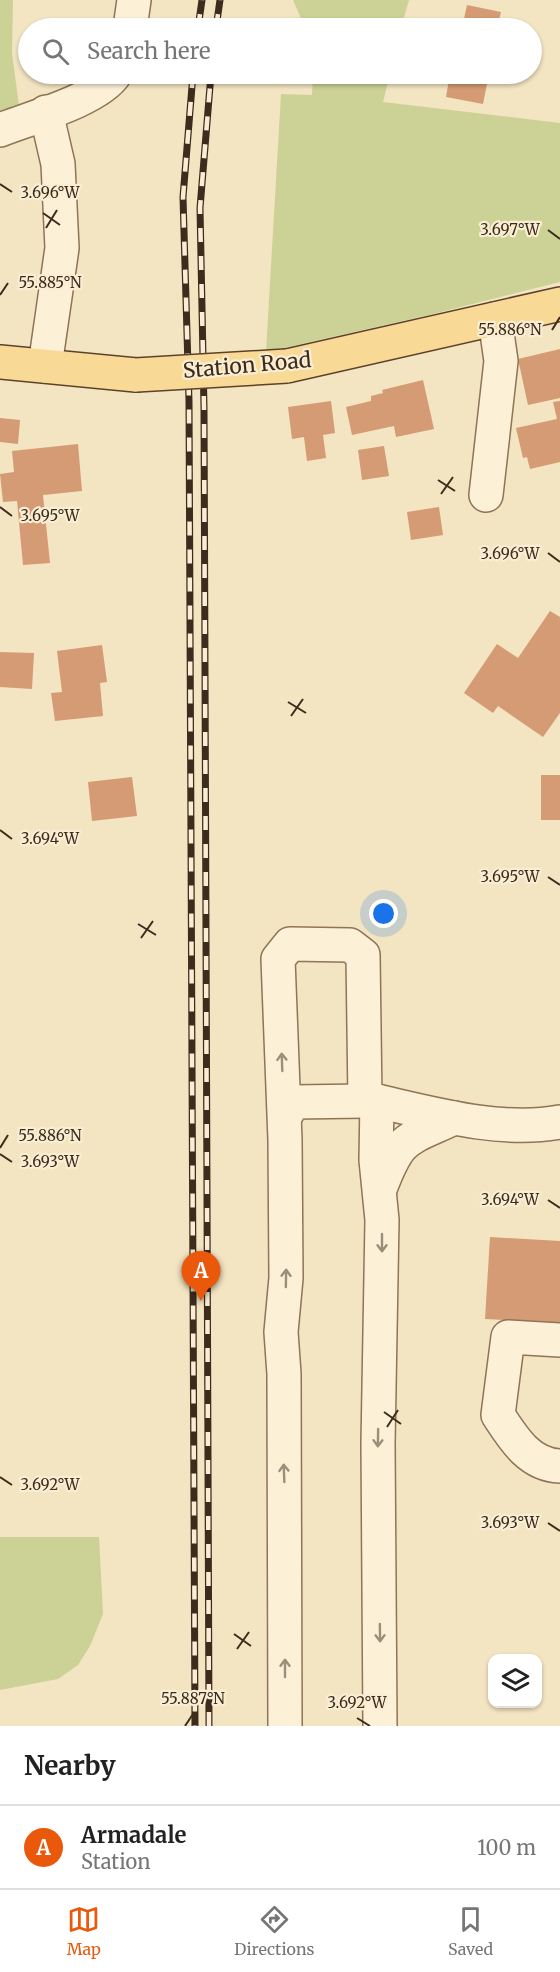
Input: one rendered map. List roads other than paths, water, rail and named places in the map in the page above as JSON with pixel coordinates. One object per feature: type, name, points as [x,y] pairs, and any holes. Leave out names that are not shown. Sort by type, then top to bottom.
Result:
[{"type":"main road","name":"Station Road","points":[[0,362],[136,375],[288,366],[560,304]]},
{"type":"lane","points":[[131,18],[134,0]]},
{"type":"lane","points":[[0,130],[91,94],[105,84]]},
{"type":"lane","points":[[45,366],[62,248],[58,164],[46,112]]},
{"type":"lane","points":[[486,495],[501,361],[495,319]]},
{"type":"lane","points":[[285,1726],[284,1374],[281,1332],[285,1310],[287,1261],[285,1116],[278,958],[290,944],[350,945],[363,955],[371,1101],[382,1220],[378,1444],[380,1726]]},
{"type":"lane","points":[[285,1116],[294,1102],[371,1101],[454,1118],[553,1128]]},
{"type":"lane","points":[[379,1192],[393,1155],[411,1136],[454,1118]]},
{"type":"lane","points":[[560,1340],[508,1337],[498,1415],[518,1446],[546,1465],[560,1466]]},
{"type":"railway","points":[[199,18],[202,0]]},
{"type":"railway","points":[[217,18],[220,0]]},
{"type":"railway","points":[[192,84],[183,197],[189,401],[195,1726]]},
{"type":"railway","points":[[209,1726],[204,408],[200,208],[210,84]]},
{"type":"place","name":"Armadale","points":[[201,1301]]}]
